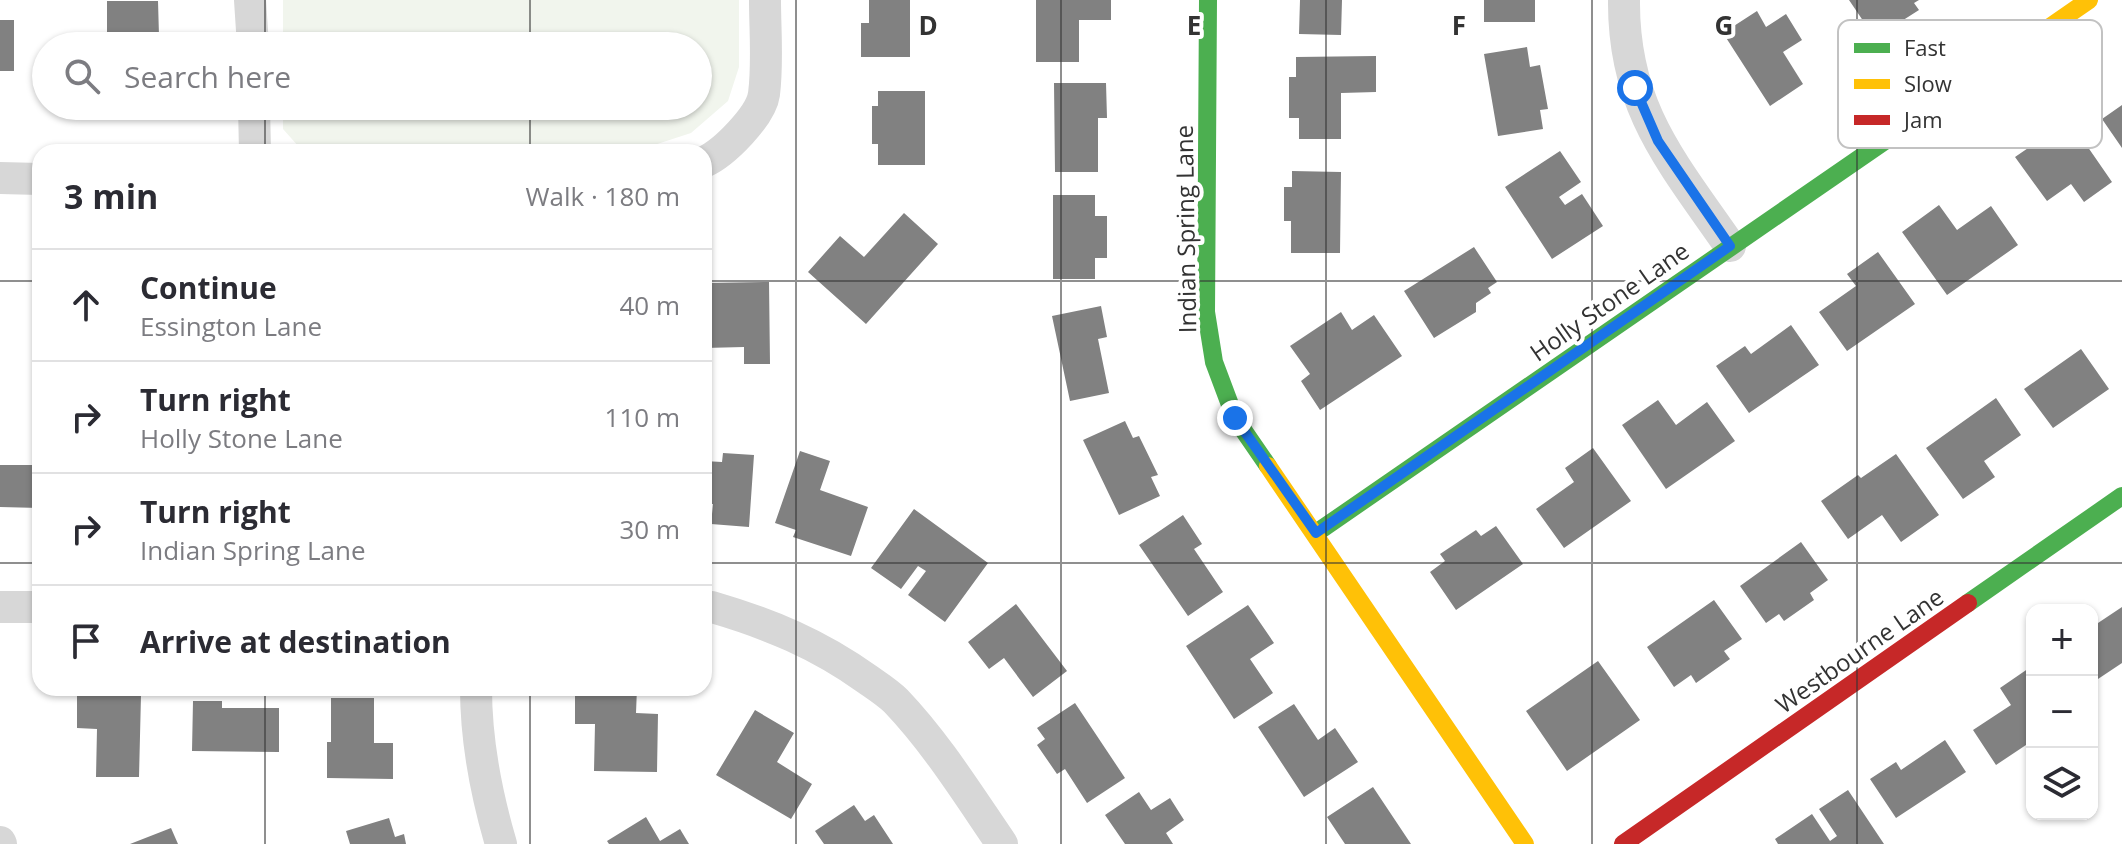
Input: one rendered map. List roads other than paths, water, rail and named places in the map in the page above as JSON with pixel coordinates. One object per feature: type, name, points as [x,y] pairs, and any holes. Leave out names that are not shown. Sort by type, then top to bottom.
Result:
[{"type":"street","points":[[250,0],[252,32]]},
{"type":"street","name":"Indian Spring Lane","points":[[1208,0],[1206,312],[1214,362],[1235,418],[1525,844]]},
{"type":"street","points":[[1624,0],[1624,23],[1635,88],[1658,141],[1730,246]]},
{"type":"street","name":"Holly Stone Lane","points":[[2060,20],[2089,0]]},
{"type":"street","points":[[712,159],[743,131],[764,97],[765,10]]},
{"type":"street","points":[[254,120],[255,144]]},
{"type":"street","name":"Holly Stone Lane","points":[[1316,533],[1873,148]]},
{"type":"street","points":[[0,178],[32,179]]},
{"type":"street","name":"Westbourne Lane","points":[[1623,844],[2122,496]]},
{"type":"street","points":[[0,607],[32,607]]},
{"type":"street","points":[[712,607],[767,623],[814,645],[895,699],[953,772],[1002,844]]},
{"type":"street","points":[[476,696],[486,793],[501,844]]}]
